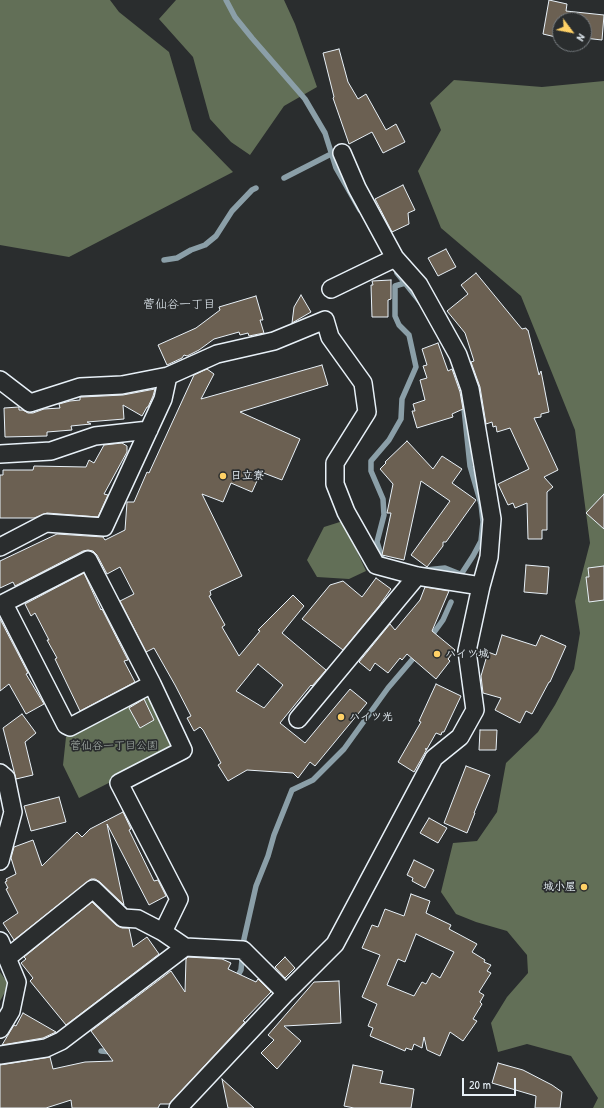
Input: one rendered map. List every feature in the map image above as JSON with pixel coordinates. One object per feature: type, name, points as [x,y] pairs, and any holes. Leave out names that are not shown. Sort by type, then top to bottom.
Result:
[{"type":"street","points":[[178,1108],[286,993],[335,944],[434,758],[460,737],[475,710],[467,651],[489,557],[492,519],[470,389],[458,355],[420,284],[396,258],[357,188],[342,154]]},
{"type":"street","points":[[331,289],[396,258]]},
{"type":"street","points":[[0,380],[30,403],[80,387],[122,385],[168,376],[217,354],[274,340],[325,320],[330,337],[363,383],[367,412],[335,462],[335,484],[346,512],[376,565],[417,576],[481,586]]},
{"type":"street","points":[[0,547],[46,523],[104,527],[163,399],[168,376]]},
{"type":"street","points":[[0,454],[51,451],[95,436],[149,430]]},
{"type":"street","points":[[152,684],[70,727],[66,725],[2,604],[88,560],[152,684],[183,750],[119,783],[179,899],[163,932]]},
{"type":"street","points":[[298,719],[417,576]]},
{"type":"street","points":[[0,773],[6,778],[13,812],[0,861]]},
{"type":"street","points":[[7,958],[93,889],[123,918],[138,919],[163,932],[185,948],[243,950],[286,993]]},
{"type":"street","points":[[0,941],[17,982],[11,1011],[0,1030]]},
{"type":"street","points":[[0,1055],[46,1048],[61,1041],[185,948]]},
{"type":"green space","points":[[0,0],[110,0],[119,12],[169,52],[192,130],[233,172],[69,257],[0,245]]},
{"type":"green space","points":[[176,0],[284,0],[295,24],[317,87],[284,106],[250,155],[231,142],[210,119],[193,57],[159,19]]},
{"type":"green space","points":[[454,80],[542,87],[604,81],[604,1108],[593,1108],[598,1098],[571,1056],[527,1044],[498,1052],[491,1023],[507,997],[528,973],[527,955],[507,931],[476,922],[456,914],[441,892],[453,843],[477,841],[497,812],[506,763],[538,732],[555,705],[574,669],[580,633],[575,601],[590,543],[575,430],[521,296],[441,228],[418,171],[441,130],[430,103]]},
{"type":"green space","points":[[343,521],[366,571],[349,579],[317,577],[307,560],[324,527]]},
{"type":"green space","name":"菅仙谷一丁目公園","points":[[143,697],[153,701],[173,744],[168,753],[79,798],[63,765],[66,737]]},
{"type":"green space","points":[[0,972],[9,985],[0,1001]]},
{"type":"building","points":[[549,0],[567,4],[566,11],[576,12],[552,12],[552,36],[543,34]]},
{"type":"building","points":[[592,14],[604,15],[602,40],[592,39]]},
{"type":"building","points":[[339,49],[348,82],[358,99],[366,94],[386,130],[396,124],[405,142],[383,153],[372,132],[349,144],[333,98],[323,53]]},
{"type":"building","points":[[403,185],[415,210],[408,213],[409,224],[392,232],[375,199]]},
{"type":"building","points":[[446,249],[456,267],[438,276],[428,258]]},
{"type":"building","points":[[476,273],[522,329],[526,328],[528,330],[539,375],[541,371],[549,412],[541,414],[541,417],[534,418],[558,470],[544,477],[553,487],[547,492],[547,530],[542,530],[542,539],[528,539],[527,503],[515,508],[513,503],[508,505],[498,484],[529,469],[510,428],[497,432],[496,426],[493,427],[492,422],[486,424],[480,387],[471,362],[474,361],[465,333],[447,311],[468,294],[461,285]]},
{"type":"building","points":[[391,280],[391,299],[388,300],[388,317],[372,317],[372,281]]},
{"type":"building","points":[[301,295],[311,312],[292,323],[294,307]]},
{"type":"building","points":[[256,296],[263,320],[260,320],[264,333],[249,336],[248,333],[240,335],[239,332],[214,339],[199,350],[187,356],[184,355],[182,358],[167,365],[158,345],[196,328],[220,310],[219,307]]},
{"type":"building","points":[[438,343],[448,371],[452,369],[460,392],[463,409],[452,414],[453,417],[417,428],[412,411],[415,411],[413,404],[425,400],[420,380],[427,378],[423,366],[427,365],[422,349]]},
{"type":"building","points":[[322,365],[328,385],[240,412],[300,439],[282,480],[261,472],[252,492],[231,483],[223,502],[202,494],[242,576],[210,591],[211,595],[209,596],[225,625],[222,627],[239,656],[260,631],[258,630],[293,595],[304,606],[282,633],[326,670],[312,686],[311,685],[280,723],[305,743],[350,689],[367,703],[315,766],[310,762],[298,778],[293,773],[247,770],[228,781],[218,765],[221,763],[203,730],[200,727],[194,731],[187,718],[191,716],[154,648],[146,652],[120,601],[134,594],[120,567],[107,574],[97,555],[93,551],[88,550],[83,551],[15,586],[13,582],[0,588],[0,561],[57,534],[103,537],[105,540],[125,530],[127,502],[134,502],[194,375],[207,369],[214,374],[201,399]],"holes":[[[258,664],[283,685],[264,708],[236,691]]]},
{"type":"building","points":[[155,389],[148,407],[142,416],[123,405],[124,419],[87,422],[91,424],[71,426],[72,430],[47,432],[47,436],[5,437],[4,408],[19,407],[19,410],[33,413],[44,409],[60,408],[59,404],[80,400],[80,397],[123,395]]},
{"type":"building","points":[[407,441],[433,469],[442,456],[462,469],[452,483],[476,500],[446,542],[443,542],[443,546],[427,567],[411,555],[450,501],[421,481],[404,560],[382,555],[391,513],[387,513],[393,484],[380,469],[386,463],[385,462]]},
{"type":"building","points":[[122,443],[127,446],[127,452],[104,494],[108,495],[98,517],[47,513],[34,518],[0,518],[0,475],[3,475],[3,470],[33,470],[34,466],[86,467],[89,460],[94,463],[104,445]]},
{"type":"building","points":[[604,494],[604,529],[586,513]]},
{"type":"building","points":[[526,565],[549,567],[547,594],[524,592]]},
{"type":"building","points":[[604,566],[604,600],[589,602],[586,577],[589,577],[588,568]]},
{"type":"building","points":[[84,573],[101,610],[102,609],[128,660],[124,661],[135,682],[80,711],[55,659],[57,658],[47,640],[49,640],[35,613],[31,616],[25,604]]},
{"type":"building","points":[[376,578],[391,589],[343,650],[302,619],[330,585],[343,581],[362,597]]},
{"type":"building","points":[[425,587],[449,591],[432,631],[455,650],[448,659],[450,661],[436,679],[407,654],[402,660],[400,658],[388,673],[375,663],[370,671],[359,662],[390,624],[395,630],[420,600]]},
{"type":"building","points":[[0,619],[28,673],[26,674],[44,704],[26,714],[9,684],[0,691]]},
{"type":"building","points":[[502,635],[536,646],[541,635],[566,646],[550,682],[532,714],[526,711],[520,723],[495,710],[501,698],[483,693],[481,676],[488,652],[496,655]]},
{"type":"building","points":[[436,684],[461,696],[444,732],[442,732],[441,735],[436,733],[414,772],[398,762],[421,722],[419,721]]},
{"type":"building","points":[[144,699],[154,720],[140,728],[129,708]]},
{"type":"building","points":[[22,714],[36,733],[25,742],[33,775],[16,779],[3,728]]},
{"type":"building","points":[[480,730],[497,730],[496,750],[479,750]]},
{"type":"building","points":[[466,766],[490,775],[467,833],[444,823]]},
{"type":"building","points":[[59,797],[66,822],[31,831],[24,806]]},
{"type":"building","points":[[123,812],[131,829],[129,830],[154,881],[158,880],[166,896],[149,905],[107,824],[124,905],[100,882],[95,879],[91,879],[14,940],[3,923],[18,913],[6,889],[8,888],[5,882],[7,881],[6,879],[16,874],[11,858],[14,847],[33,840],[42,866],[77,832],[82,837],[90,829]]},
{"type":"building","points":[[429,818],[447,828],[438,843],[420,833]]},
{"type":"building","points":[[414,860],[434,870],[425,888],[412,881],[413,878],[407,875]]},
{"type":"building","points":[[411,894],[430,901],[426,913],[451,925],[449,929],[477,944],[472,952],[485,960],[484,962],[491,965],[487,971],[491,973],[479,992],[484,995],[480,1002],[482,1004],[473,1019],[477,1021],[463,1041],[450,1032],[440,1056],[427,1050],[424,1037],[422,1048],[414,1044],[412,1050],[406,1048],[405,1051],[370,1036],[373,1028],[368,1026],[377,1004],[362,997],[380,955],[362,948],[372,925],[378,927],[385,909],[404,916]],"holes":[[[416,934],[454,952],[440,978],[432,973],[426,984],[422,982],[414,996],[387,985],[398,959],[405,962]]]},
{"type":"building","points":[[92,902],[116,925],[122,928],[129,928],[133,947],[147,937],[159,954],[66,1025],[30,981],[33,978],[21,963],[26,959],[24,957]]},
{"type":"building","points":[[188,957],[222,959],[231,963],[228,969],[256,982],[258,979],[271,992],[169,1104],[160,1104],[158,1108],[72,1108],[71,1100],[46,1108],[0,1108],[0,1065],[50,1057],[53,1069],[85,1062],[113,1061],[91,1031],[171,971],[185,992],[186,959]]},
{"type":"building","points":[[285,957],[295,968],[285,978],[275,967]]},
{"type":"building","points":[[339,981],[341,1023],[284,1026],[301,1041],[277,1069],[261,1053],[274,1040],[268,1035],[314,982]]},
{"type":"building","points":[[23,1013],[56,1032],[43,1038],[2,1045],[14,1025],[16,1026]]},
{"type":"building","points":[[498,1063],[523,1070],[562,1092],[560,1108],[535,1108],[536,1096],[492,1083]]},
{"type":"building","points":[[353,1065],[383,1071],[380,1083],[414,1089],[411,1108],[354,1108],[344,1106]]},
{"type":"building","points":[[222,1079],[254,1108],[228,1108]]},
{"type":"waterway","points":[[226,0],[235,17],[305,99],[325,133],[336,168],[360,210]]},
{"type":"waterway","points":[[284,178],[331,154]]},
{"type":"waterway","points":[[164,260],[177,258],[191,250],[205,245],[216,236],[232,211],[252,190],[256,188]]},
{"type":"waterway","points":[[397,273],[421,303]]},
{"type":"waterway","points":[[387,562],[383,561],[377,542],[384,515],[383,499],[371,471],[371,461],[389,440],[401,419],[402,399],[416,367],[409,335],[399,325],[395,316],[395,286],[405,283]]},
{"type":"waterway","points":[[460,576],[481,541],[483,522],[481,504],[470,466],[463,399]]},
{"type":"waterway","points":[[426,570],[445,568],[460,574]]},
{"type":"waterway","points":[[430,638],[443,620],[451,602]]},
{"type":"waterway","points":[[236,979],[241,970],[244,939],[256,886],[292,790],[313,780],[344,749],[388,688],[417,654]]},
{"type":"waterway","points":[[101,1051],[112,1052]]},
{"type":"place","name":"日立寮","points":[[223,476]]},
{"type":"place","name":"ハイツ城","points":[[437,654]]},
{"type":"place","name":"ハイツ光","points":[[341,717]]},
{"type":"place","name":"城小屋","points":[[584,887]]},
{"type":"district","name":"菅仙谷一丁目","points":[[179,305]]}]
